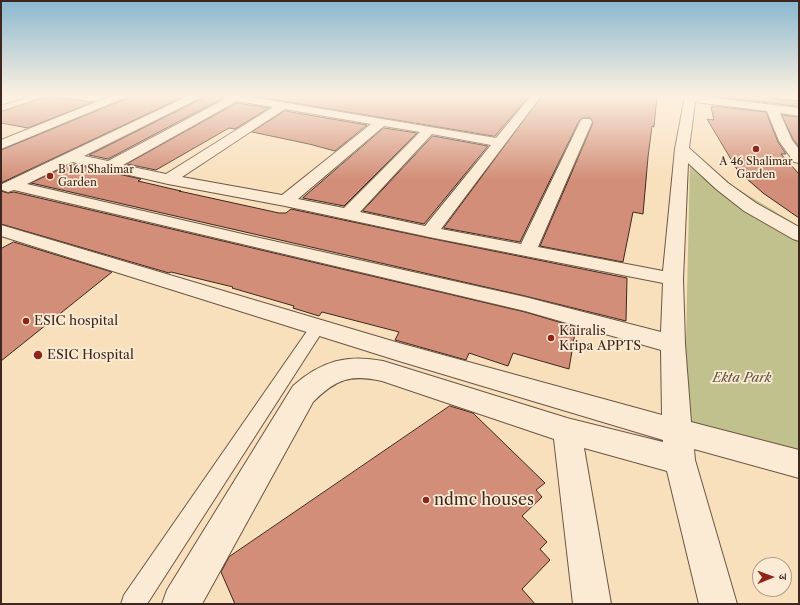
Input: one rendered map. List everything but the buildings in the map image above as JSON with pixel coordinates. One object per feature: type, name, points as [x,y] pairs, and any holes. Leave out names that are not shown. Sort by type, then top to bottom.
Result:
[{"type":"street","points":[[1,145],[51,124]]},
{"type":"street","points":[[6,187],[138,124]]},
{"type":"street","points":[[110,166],[183,124]]},
{"type":"street","points":[[168,179],[254,124]]},
{"type":"street","points":[[285,201],[378,124]]},
{"type":"street","points":[[394,124],[499,142]]},
{"type":"street","points":[[429,232],[513,124]]},
{"type":"street","points":[[527,251],[585,124]]},
{"type":"street","points":[[686,124],[682,149],[673,279],[673,344],[678,447],[718,604]]},
{"type":"street","points":[[779,124],[786,141],[799,158]]},
{"type":"street","points":[[348,214],[429,130]]},
{"type":"street","points":[[682,149],[722,186],[750,207],[799,235]]},
{"type":"street","points":[[70,157],[168,179],[285,201],[429,232],[673,279]]},
{"type":"street","points":[[6,187],[525,304],[673,344]]},
{"type":"street","points":[[1,230],[317,328],[678,447]]},
{"type":"street","points":[[181,604],[303,394],[316,381],[329,373],[343,369],[377,370],[567,431],[799,464]]},
{"type":"street","points":[[567,431],[592,604]]},
{"type":"lane","points":[[133,604],[317,328]]},
{"type":"green space","name":"Ekta Park","points":[[690,160],[799,226],[799,457],[684,429]]},
{"type":"place","name":"A 46 Shalimar Garden","points":[[756,149]]},
{"type":"place","name":"B 161 Shalimar Garden","points":[[50,176]]},
{"type":"place","name":"ESIC hospital","points":[[26,321]]},
{"type":"place","name":"Kairalis Kripa APPTS","points":[[551,338]]},
{"type":"place","name":"ESIC Hospital","points":[[38,355]]},
{"type":"place","name":"ndmc houses","points":[[426,500]]}]
